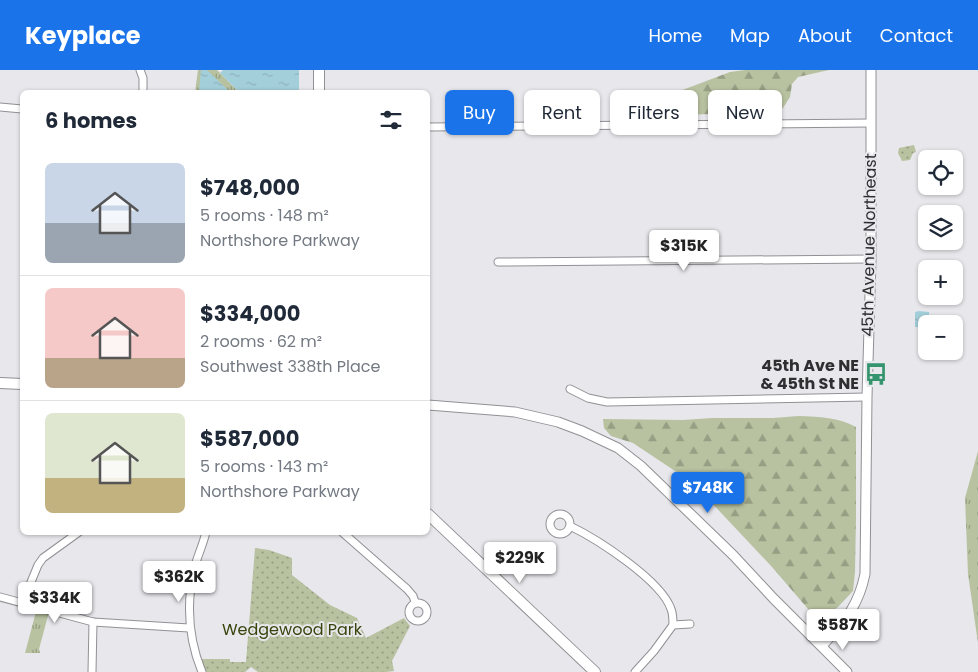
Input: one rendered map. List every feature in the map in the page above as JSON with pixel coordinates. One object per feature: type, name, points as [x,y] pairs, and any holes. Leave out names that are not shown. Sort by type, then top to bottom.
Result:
[{"type":"main road","points":[[319,70],[319,90]]},
{"type":"main road","points":[[0,383],[20,384]]},
{"type":"main road","points":[[430,516],[595,672]]},
{"type":"street","points":[[140,70],[143,78],[143,90]]},
{"type":"street","name":"45th Avenue Northeast","points":[[822,646],[846,620],[862,588],[865,574],[871,70]]},
{"type":"street","points":[[0,107],[20,109]]},
{"type":"street","points":[[430,127],[870,123]]},
{"type":"street","points":[[498,262],[870,260]]},
{"type":"street","points":[[570,390],[588,398],[607,402],[867,397]]},
{"type":"street","points":[[430,405],[515,412],[565,423],[618,448],[641,466],[733,555],[847,672]]},
{"type":"street","points":[[570,526],[596,540],[654,585],[664,596],[671,608],[673,625],[654,651],[635,672]]},
{"type":"street","points":[[22,604],[38,565],[43,558],[74,535]]},
{"type":"street","points":[[202,672],[189,628],[192,581],[205,535]]},
{"type":"street","points":[[345,535],[407,589],[415,602]]},
{"type":"street","points":[[0,597],[93,622],[189,628]]},
{"type":"street","points":[[92,672],[93,622]]},
{"type":"street","points":[[673,625],[690,624]]},
{"type":"green space","points":[[198,70],[217,70],[237,90],[195,90]]},
{"type":"green space","points":[[745,70],[829,70],[798,77],[792,84],[790,97],[783,108],[782,90],[708,90],[708,114],[698,114],[698,90],[683,90],[730,72]]},
{"type":"green space","points":[[914,145],[916,152],[913,153],[910,160],[902,161],[898,153],[899,148]]},
{"type":"green space","points":[[799,416],[836,419],[856,427],[856,518],[853,591],[826,617],[814,616],[772,567],[693,483],[633,443],[611,436],[604,428],[603,419],[683,420]]},
{"type":"green space","points":[[978,451],[978,643],[968,574],[965,498]]},
{"type":"green space","name":"Wedgewood Park","points":[[255,548],[269,550],[292,558],[292,575],[330,605],[357,618],[366,638],[404,618],[410,626],[392,661],[394,671],[258,672],[251,667],[245,672],[202,672],[197,659],[230,659],[230,662],[246,662]]},
{"type":"green space","points":[[37,608],[49,612],[39,649],[40,653],[25,653]]},
{"type":"water","points":[[201,70],[207,70],[228,90],[199,90]]},
{"type":"water","points":[[223,70],[299,70],[299,90],[237,90],[220,73]]},
{"type":"water","points":[[915,312],[929,312],[929,315],[918,315],[918,327],[915,327]]},
{"type":"place","name":"45th Ave NE & 45th St NE","points":[[876,374]]}]
